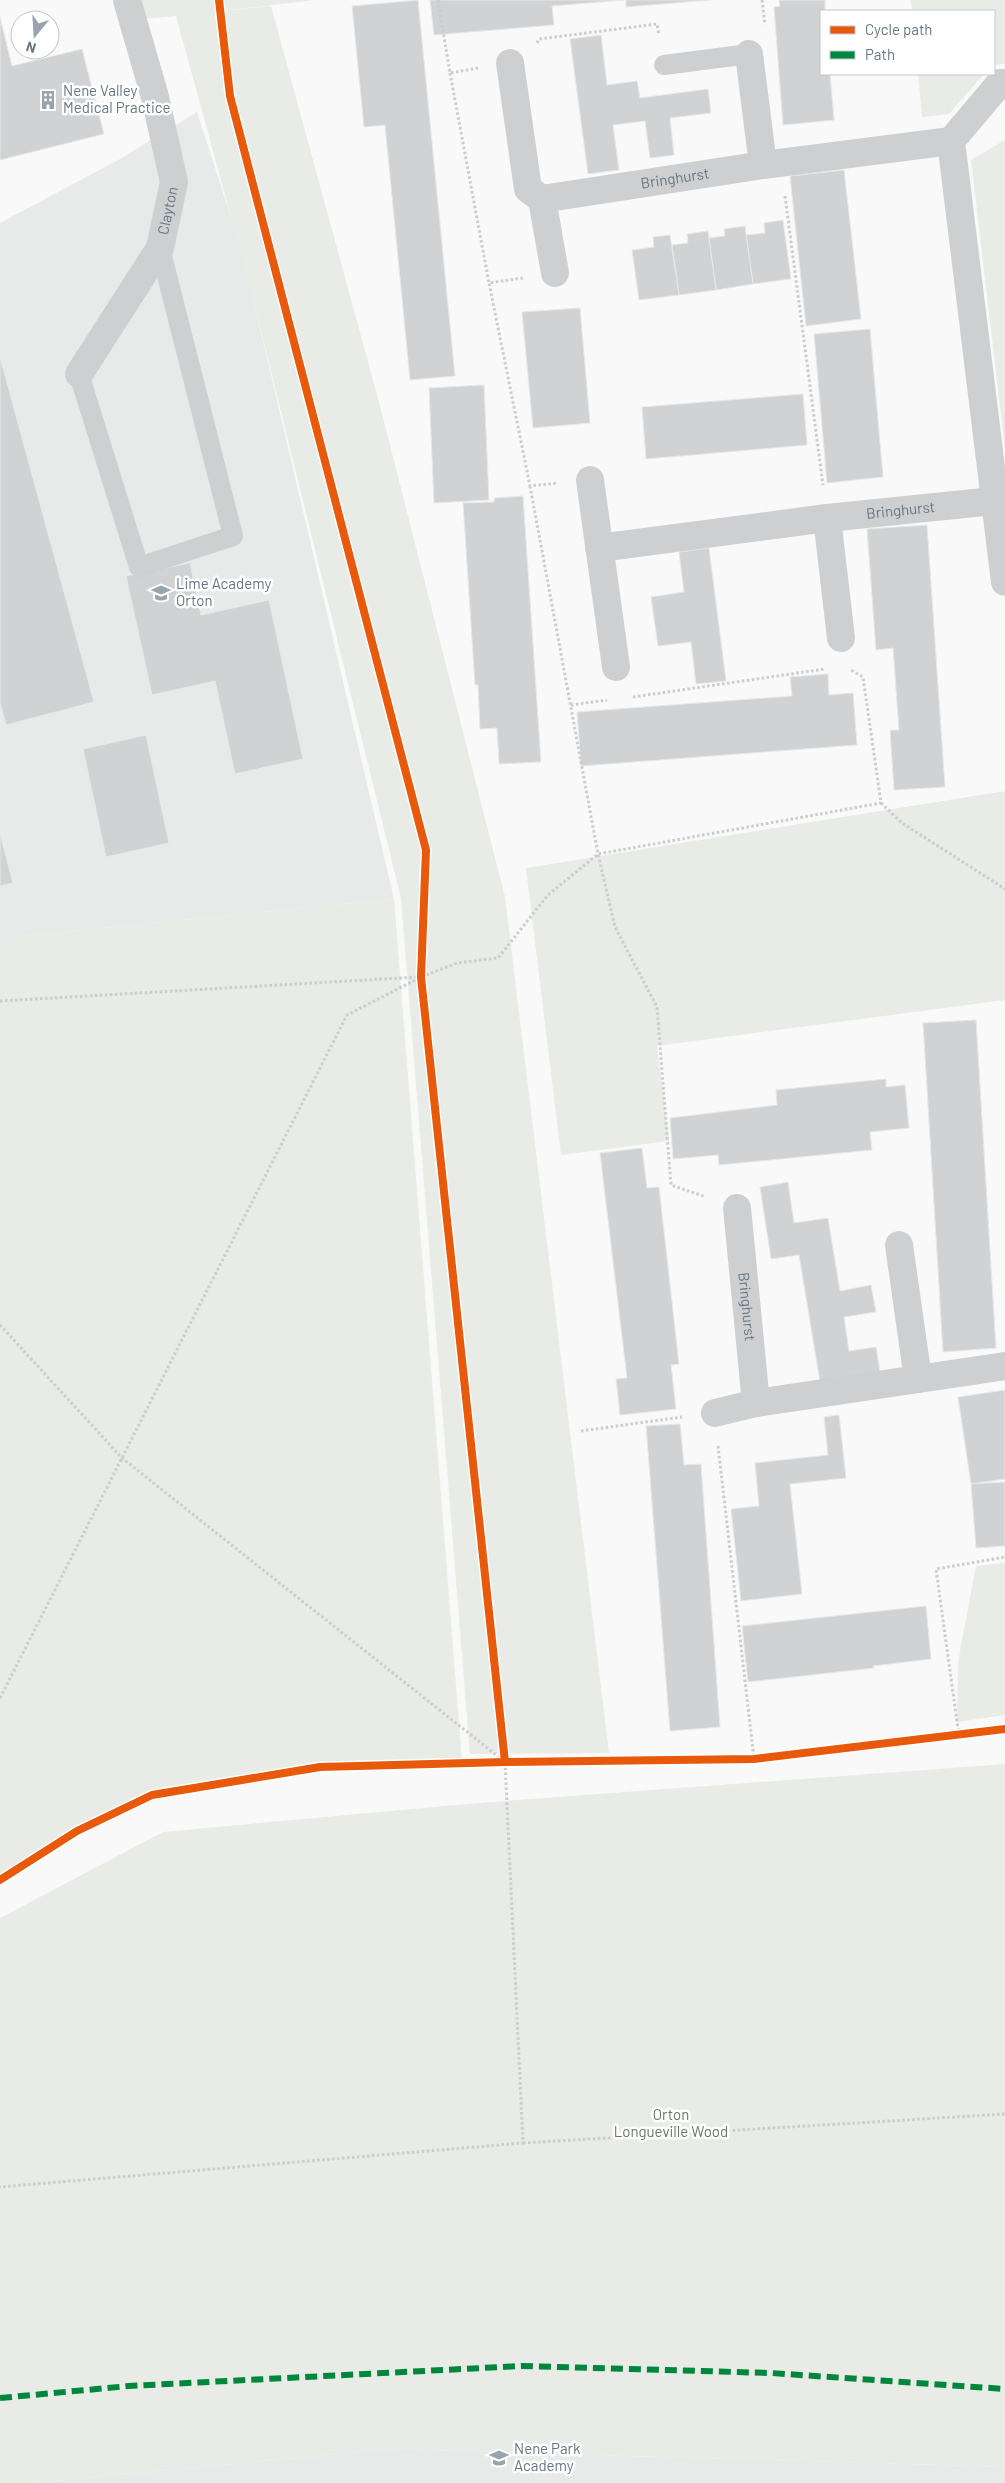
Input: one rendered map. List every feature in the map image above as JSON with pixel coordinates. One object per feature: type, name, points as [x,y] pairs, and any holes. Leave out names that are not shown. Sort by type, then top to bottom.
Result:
[{"type":"street","name":"Clayton","points":[[79,374],[160,248],[174,182],[155,97],[127,0]]},
{"type":"street","points":[[749,54],[771,164]]},
{"type":"street","points":[[510,63],[528,189],[542,199],[554,273]]},
{"type":"street","points":[[1005,83],[1000,83],[951,141],[1005,582]]},
{"type":"street","name":"Bringhurst","points":[[542,199],[771,164],[951,141]]},
{"type":"street","points":[[590,480],[616,667]]},
{"type":"street","name":"Bringhurst","points":[[599,548],[827,518],[994,501]]},
{"type":"street","points":[[827,518],[841,638]]},
{"type":"street","name":"Bringhurst","points":[[737,1208],[756,1403]]},
{"type":"street","points":[[899,1246],[918,1380]]},
{"type":"street","points":[[715,1413],[756,1403],[1005,1366]]},
{"type":"lane","points":[[664,65],[749,54]]},
{"type":"lane","points":[[79,374],[139,567],[233,536],[160,248]]},
{"type":"path","points":[[438,0],[489,283],[530,486],[598,854],[614,927],[656,1007],[671,1186],[737,1208]]},
{"type":"path","points":[[450,73],[529,61],[538,39],[658,24],[664,65]]},
{"type":"path","points":[[771,164],[827,518]]},
{"type":"path","points":[[489,283],[554,273]]},
{"type":"path","points":[[530,486],[590,480]]},
{"type":"path","points":[[841,638],[845,666]]},
{"type":"path","points":[[629,697],[845,666],[863,678],[881,802],[902,823],[1005,889]]},
{"type":"path","points":[[571,705],[610,700]]},
{"type":"path","points":[[0,1698],[347,1015],[421,977],[457,963],[498,958],[548,895],[598,854],[881,802]]},
{"type":"path","points":[[422,967],[422,987]]},
{"type":"path","points":[[0,1002],[421,977]]},
{"type":"path","points":[[0,1325],[122,1458],[505,1762]]},
{"type":"path","points":[[581,1431],[715,1413],[754,1759]]},
{"type":"path","points":[[959,1736],[936,1569],[1005,1557]]},
{"type":"path","points":[[949,1737],[968,1734]]},
{"type":"path","points":[[504,1752],[523,2143]]},
{"type":"path","points":[[744,1760],[764,1758]]},
{"type":"path","points":[[495,1762],[515,1762]]},
{"type":"path","points":[[0,2187],[523,2143],[1005,2114]]},
{"type":"shaded area","name":"Lime Academy Orton","points":[[197,112],[242,251],[394,899],[0,938],[0,223],[120,159]]},
{"type":"shaded area","name":"Nene Park Academy","points":[[392,2449],[1005,2467],[1005,2483],[34,2483]]},
{"type":"green space","points":[[135,0],[314,0],[222,11],[271,6],[380,406],[505,897],[609,1753],[470,1754],[401,898],[250,286],[176,16],[141,19]]},
{"type":"green space","points":[[911,0],[1005,0],[1005,64],[995,65],[995,10],[912,10]]},
{"type":"green space","points":[[918,75],[983,75],[949,114],[922,117]]},
{"type":"green space","points":[[1005,140],[1005,449],[971,160]]},
{"type":"green space","points":[[1005,791],[1005,1000],[657,1046],[669,1141],[561,1155],[526,868]]},
{"type":"green space","points":[[394,899],[462,1762],[319,1764],[150,1791],[75,1829],[0,1877],[0,938]]},
{"type":"green space","points":[[1005,1563],[1005,1715],[957,1722],[958,1662],[976,1566]]},
{"type":"green space","name":"Orton Longueville Wood","points":[[1005,1764],[1005,2467],[392,2449],[34,2483],[0,2483],[0,1918],[163,1832],[478,1803]]},
{"type":"building","points":[[418,0],[455,376],[410,380],[385,125],[364,127],[352,6]]},
{"type":"building","points":[[430,0],[624,0],[552,6],[554,25],[434,35]]},
{"type":"building","points":[[626,0],[711,0],[626,7]]},
{"type":"building","points":[[779,0],[825,0],[825,10],[820,10],[820,75],[830,75],[834,120],[783,125],[774,7],[780,6]]},
{"type":"building","name":"Nene Valley Medical Practice","points":[[0,17],[12,66],[37,60],[60,60],[60,54],[82,49],[104,134],[0,160]]},
{"type":"building","points":[[601,35],[607,85],[637,81],[640,98],[708,89],[711,113],[670,118],[674,155],[650,158],[645,121],[613,125],[619,170],[588,174],[570,39]]},
{"type":"building","points":[[844,170],[861,319],[806,326],[790,176]]},
{"type":"building","points":[[783,220],[791,279],[753,284],[746,235],[765,233],[764,223]]},
{"type":"building","points":[[745,226],[753,284],[716,290],[709,238],[725,236],[724,229]]},
{"type":"building","points":[[708,231],[716,290],[679,295],[672,245],[688,243],[687,234]]},
{"type":"building","points":[[670,235],[679,295],[639,300],[632,250],[654,247],[653,237]]},
{"type":"building","points":[[580,308],[590,423],[533,428],[522,312]]},
{"type":"building","points":[[870,329],[883,477],[827,483],[814,334]]},
{"type":"building","points":[[0,357],[94,702],[6,725],[0,703]]},
{"type":"building","points":[[484,385],[489,500],[434,503],[429,388]]},
{"type":"building","points":[[803,394],[807,445],[646,459],[642,407]]},
{"type":"building","points":[[523,496],[541,762],[499,764],[497,728],[480,729],[478,685],[475,685],[463,503],[494,502],[494,498]]},
{"type":"building","points":[[927,525],[945,787],[894,790],[890,730],[899,730],[893,648],[876,650],[867,529]]},
{"type":"building","points":[[709,548],[726,681],[696,684],[691,642],[658,646],[651,597],[684,592],[679,552]]},
{"type":"building","points":[[190,563],[201,615],[269,600],[303,759],[235,774],[215,681],[152,695],[126,576]]},
{"type":"building","points":[[828,674],[829,695],[853,693],[857,745],[581,766],[577,712],[792,696],[790,677]]},
{"type":"building","points":[[146,735],[169,843],[106,857],[83,749]]},
{"type":"building","points":[[0,834],[13,883],[0,886]]},
{"type":"building","points":[[976,1020],[996,1348],[943,1352],[923,1023]]},
{"type":"building","points":[[886,1079],[886,1087],[905,1085],[909,1128],[870,1132],[872,1150],[719,1165],[718,1155],[673,1159],[670,1118],[777,1105],[776,1090]]},
{"type":"building","points":[[642,1148],[647,1188],[659,1187],[679,1364],[671,1365],[676,1409],[620,1415],[616,1379],[627,1378],[600,1153]]},
{"type":"building","points":[[788,1182],[794,1223],[828,1218],[840,1291],[871,1285],[876,1312],[844,1317],[849,1351],[876,1347],[880,1372],[820,1382],[799,1255],[771,1259],[760,1187]]},
{"type":"building","points":[[1005,1390],[1005,1479],[971,1484],[958,1397]]},
{"type":"building","points":[[839,1415],[846,1478],[790,1484],[802,1594],[741,1601],[731,1509],[759,1506],[755,1463],[828,1455],[824,1417]]},
{"type":"building","points":[[680,1424],[684,1465],[701,1464],[720,1727],[670,1731],[646,1426]]},
{"type":"building","points":[[1005,1482],[1005,1546],[976,1548],[971,1484]]},
{"type":"building","points":[[926,1606],[931,1659],[873,1666],[874,1668],[748,1682],[742,1626]]},
{"type":"marked path","points":[[0,2398],[129,2386],[521,2366],[771,2373],[1005,2389]]},
{"type":"cycle path","points":[[219,0],[230,96],[426,850],[421,977],[505,1762]]},
{"type":"cycle path","points":[[0,1880],[77,1831],[152,1795],[320,1767],[505,1762],[754,1759],[1005,1729]]},
{"type":"place","name":"Nene Valley Medical Practice","points":[[48,100]]},
{"type":"place","name":"Lime Academy Orton","points":[[161,593]]},
{"type":"place","name":"Nene Park Academy","points":[[499,2458]]}]
